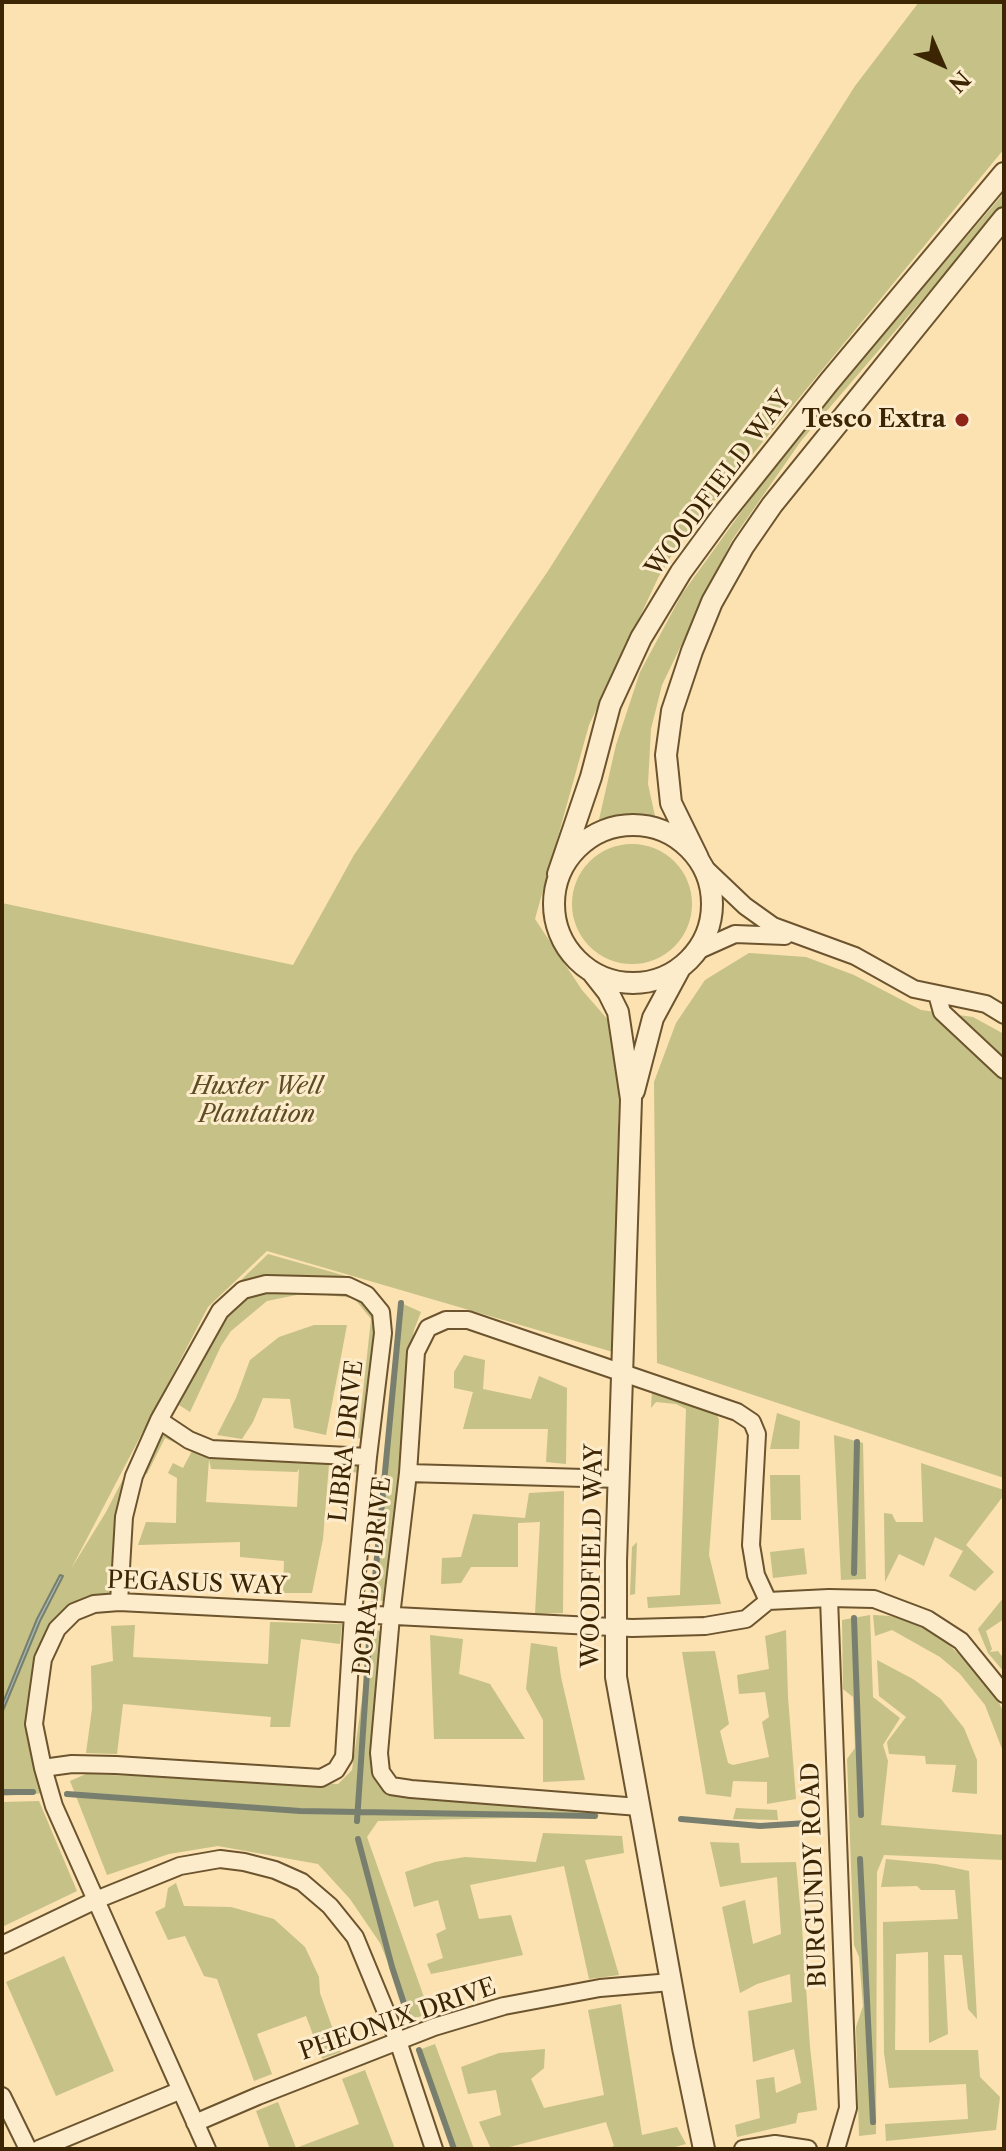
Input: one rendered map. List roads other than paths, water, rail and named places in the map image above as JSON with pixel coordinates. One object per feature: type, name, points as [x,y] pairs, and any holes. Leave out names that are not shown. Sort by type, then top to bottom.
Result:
[{"type":"street","name":"WOODFIELD WAY","points":[[558,874],[591,777],[610,705],[641,638],[681,572],[829,382],[1004,173]]},
{"type":"street","points":[[1004,218],[772,505],[743,547],[712,602],[672,711],[666,755],[671,803],[701,863],[711,891],[709,926],[697,951],[680,968],[665,977],[638,984],[619,982],[593,973],[576,958],[558,935],[552,907],[558,874],[573,850],[601,830],[628,824],[650,826],[676,836],[701,863],[745,906],[773,926],[855,956],[914,989],[986,1004],[1004,1015]]},
{"type":"street","points":[[697,951],[735,934],[758,933],[810,939]]},
{"type":"street","name":"WOODFIELD WAY","points":[[631,1099],[653,1018],[680,968]]},
{"type":"street","name":"WOODFIELD WAY","points":[[593,973],[618,1012],[631,1099],[616,1677],[704,2149]]},
{"type":"street","points":[[937,994],[942,1012],[1004,1070]]},
{"type":"street","name":"LIBRA DRIVE","points":[[43,1768],[101,1764],[321,1778],[336,1770],[344,1757],[353,1614],[383,1333],[381,1312],[367,1295],[348,1286],[266,1284],[243,1290],[220,1311],[159,1420],[134,1476],[124,1517],[119,1602]]},
{"type":"street","name":"DORADO DRIVE","points":[[623,1374],[468,1320],[446,1320],[428,1328],[416,1352],[408,1473],[379,1753],[381,1772],[391,1786],[639,1807]]},
{"type":"street","points":[[623,1374],[737,1412],[752,1422],[757,1434],[751,1545],[756,1575],[768,1601],[874,1599],[927,1619],[961,1641],[1004,1694]]},
{"type":"street","points":[[159,1420],[189,1440],[211,1449],[368,1457]]},
{"type":"street","points":[[408,1473],[620,1479]]},
{"type":"street","name":"BURGUNDY ROAD","points":[[829,1598],[848,2108],[836,2149]]},
{"type":"street","name":"PEGASUS WAY","points":[[207,2149],[54,1806],[43,1768],[34,1724],[43,1659],[57,1629],[74,1612],[94,1604],[119,1602],[524,1625],[705,1626],[746,1619],[768,1601]]},
{"type":"street","points":[[2,1945],[96,1900],[180,1866],[220,1859],[244,1862],[302,1882],[330,1906],[355,1937],[398,2041],[434,2149]]},
{"type":"street","name":"PHEONIX DRIVE","points":[[195,2123],[434,2027],[504,2006],[600,1988],[671,1982]]},
{"type":"street","points":[[39,2149],[179,2091]]},
{"type":"street","points":[[2,2096],[28,2149]]},
{"type":"street","points":[[743,2149],[775,2144],[808,2149]]},
{"type":"water","points":[[60,1575],[63,1576],[40,1621],[2,1713],[2,1705],[37,1619]]},
{"type":"waterway","points":[[373,1599],[401,1303]]},
{"type":"waterway","points":[[854,1573],[857,1442]]},
{"type":"waterway","points":[[854,1618],[861,1815]]},
{"type":"waterway","points":[[357,1821],[369,1642]]},
{"type":"waterway","points":[[2,1792],[33,1792]]},
{"type":"waterway","points":[[67,1794],[300,1811],[595,1816]]},
{"type":"waterway","points":[[681,1819],[760,1826],[807,1823]]},
{"type":"waterway","points":[[358,1839],[410,2022]]},
{"type":"waterway","points":[[860,1859],[873,2122]]},
{"type":"waterway","points":[[419,2050],[454,2149]]},
{"type":"place","name":"Tesco Extra","points":[[962,420]]},
{"type":"park label","name":"Huxter Well Plantation","points":[[257,1101]]}]
